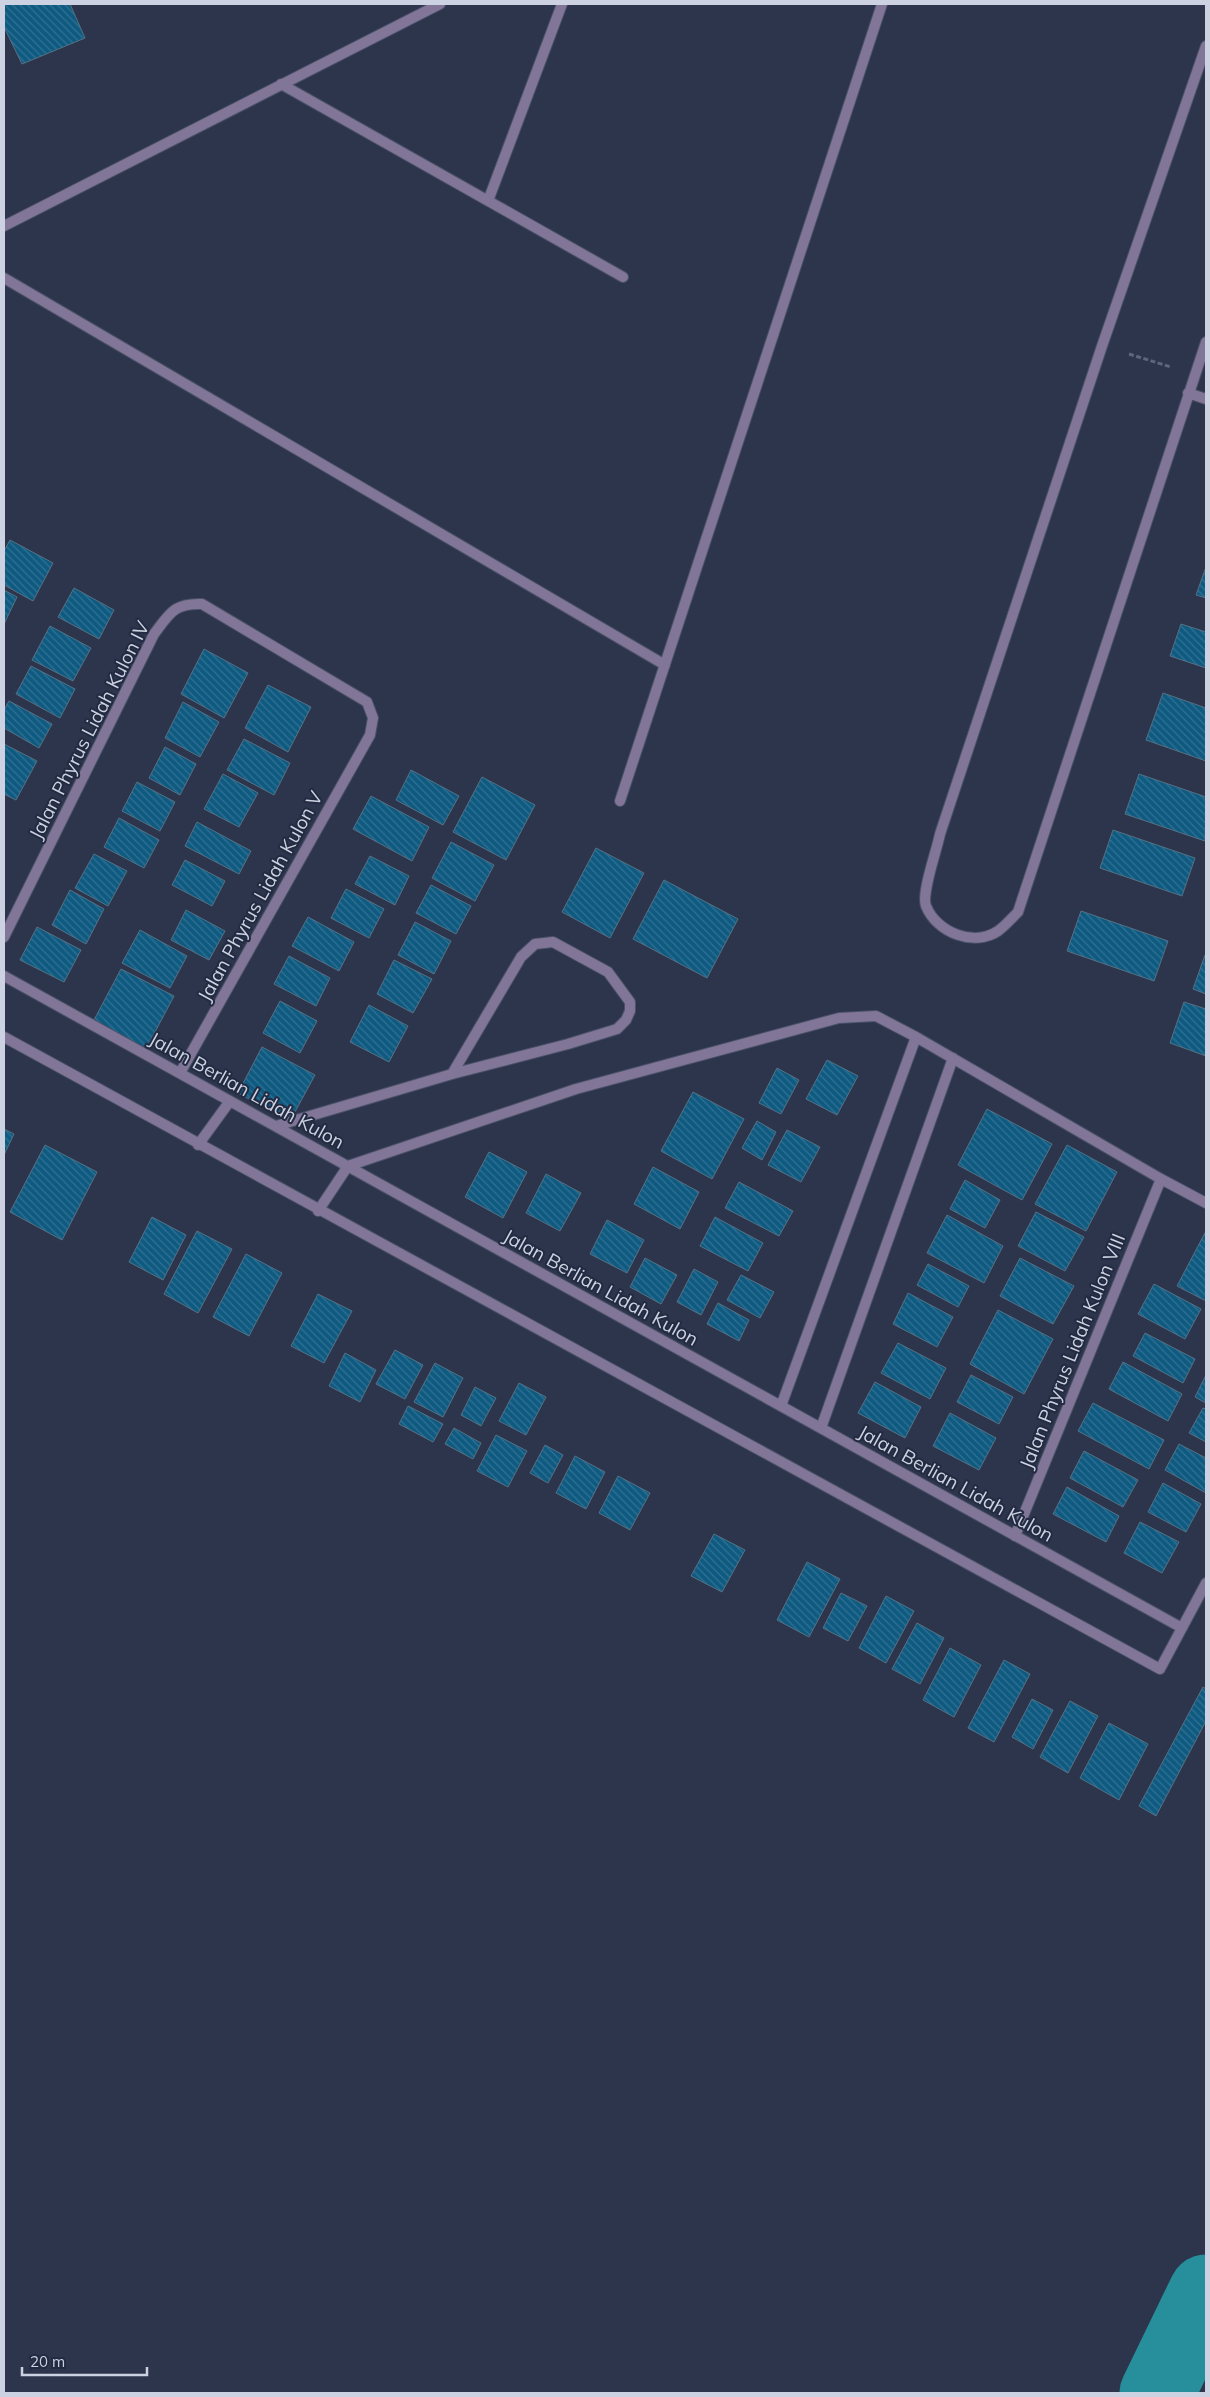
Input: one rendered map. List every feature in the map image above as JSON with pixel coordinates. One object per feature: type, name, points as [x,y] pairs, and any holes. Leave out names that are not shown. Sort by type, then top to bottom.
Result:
[{"type":"street","points":[[4,226],[440,4]]},
{"type":"street","points":[[488,201],[562,4]]},
{"type":"street","points":[[620,801],[882,4]]},
{"type":"street","points":[[1205,348],[1188,393],[1018,912],[997,932],[972,938],[950,933],[934,918],[926,905],[927,891],[940,834],[1102,346],[1206,46]]},
{"type":"street","points":[[281,84],[623,277]]},
{"type":"street","points":[[4,278],[665,665]]},
{"type":"street","points":[[1188,393],[1206,399]]},
{"type":"street","name":"Jalan Phyrus Lidah Kulon IV","points":[[4,937],[154,634],[174,609],[187,604],[202,604],[368,702],[373,718],[370,735]]},
{"type":"street","name":"Jalan Phyrus Lidah Kulon V","points":[[180,1073],[370,735]]},
{"type":"street","points":[[276,1126],[452,1074],[568,1044],[617,1029],[626,1020],[630,1011],[630,1002],[608,972],[553,942],[535,944],[521,958],[452,1074]]},
{"type":"street","name":"Jalan Berlian Lidah Kulon","points":[[4,976],[1182,1628]]},
{"type":"street","points":[[318,1211],[348,1166],[576,1089],[839,1018],[876,1016],[1206,1203]]},
{"type":"street","points":[[4,1037],[318,1211],[1160,1670],[1206,1583]]},
{"type":"street","points":[[781,1406],[916,1037]]},
{"type":"street","points":[[821,1428],[953,1058]]},
{"type":"street","points":[[198,1144],[230,1101]]},
{"type":"street","name":"Jalan Phyrus Lidah Kulon VIII","points":[[1015,1536],[1161,1179]]},
{"type":"path","points":[[1102,346],[1195,375]]},
{"type":"building","points":[[4,4],[70,4],[85,38],[22,64],[4,27]]},
{"type":"building","points":[[10,540],[53,563],[33,601],[4,585],[4,551]]},
{"type":"building","points":[[1206,567],[1206,598],[1196,595]]},
{"type":"building","points":[[74,588],[114,610],[99,639],[58,617]]},
{"type":"building","points":[[4,590],[17,597],[4,624]]},
{"type":"building","points":[[1181,624],[1206,632],[1206,668],[1170,656]]},
{"type":"building","points":[[50,626],[91,648],[73,681],[32,660]]},
{"type":"building","points":[[204,649],[248,673],[224,718],[181,694]]},
{"type":"building","points":[[31,666],[75,689],[60,718],[16,694]]},
{"type":"building","points":[[268,685],[311,707],[288,752],[245,728]]},
{"type":"building","points":[[1163,693],[1206,708],[1206,761],[1146,740]]},
{"type":"building","points":[[9,701],[52,724],[39,748],[4,728],[4,710]]},
{"type":"building","points":[[183,702],[219,722],[200,757],[165,738]]},
{"type":"building","points":[[244,739],[290,763],[274,795],[227,770]]},
{"type":"building","points":[[4,744],[37,761],[16,800],[4,794]]},
{"type":"building","points":[[165,747],[196,764],[180,795],[149,778]]},
{"type":"building","points":[[411,770],[459,796],[443,825],[396,800]]},
{"type":"building","points":[[223,774],[258,793],[239,827],[204,809]]},
{"type":"building","points":[[1139,774],[1206,797],[1205,841],[1125,814]]},
{"type":"building","points":[[482,777],[535,805],[506,860],[453,832]]},
{"type":"building","points":[[137,782],[175,802],[160,831],[122,811]]},
{"type":"building","points":[[371,796],[429,827],[412,861],[353,829]]},
{"type":"building","points":[[119,818],[159,840],[144,868],[104,847]]},
{"type":"building","points":[[197,822],[251,851],[239,874],[185,846]]},
{"type":"building","points":[[1113,830],[1195,858],[1182,896],[1100,868]]},
{"type":"building","points":[[451,842],[494,865],[475,901],[432,878]]},
{"type":"building","points":[[596,848],[644,873],[610,938],[562,912]]},
{"type":"building","points":[[94,854],[127,871],[108,906],[75,888]]},
{"type":"building","points":[[370,856],[409,876],[395,905],[355,884]]},
{"type":"building","points":[[185,860],[225,881],[212,906],[172,885]]},
{"type":"building","points":[[664,880],[738,919],[707,978],[633,939]]},
{"type":"building","points":[[431,885],[471,906],[456,934],[416,913]]},
{"type":"building","points":[[346,889],[384,909],[369,938],[331,918]]},
{"type":"building","points":[[70,890],[104,909],[86,944],[52,925]]},
{"type":"building","points":[[186,910],[225,931],[209,960],[171,940]]},
{"type":"building","points":[[1081,911],[1168,941],[1154,981],[1067,951]]},
{"type":"building","points":[[308,917],[354,942],[339,971],[292,946]]},
{"type":"building","points":[[415,922],[451,941],[434,974],[398,955]]},
{"type":"building","points":[[37,927],[81,950],[64,982],[20,960]]},
{"type":"building","points":[[140,930],[187,956],[170,988],[122,963]]},
{"type":"building","points":[[1206,955],[1206,994],[1193,989]]},
{"type":"building","points":[[289,956],[330,978],[316,1006],[274,984]]},
{"type":"building","points":[[394,960],[432,979],[413,1013],[377,994]]},
{"type":"building","points":[[121,969],[174,996],[146,1049],[94,1020]]},
{"type":"building","points":[[280,1001],[317,1021],[300,1053],[263,1033]]},
{"type":"building","points":[[1184,1002],[1206,1009],[1206,1056],[1170,1043]]},
{"type":"building","points":[[369,1005],[408,1026],[389,1062],[350,1042]]},
{"type":"building","points":[[262,1047],[315,1075],[290,1121],[238,1093]]},
{"type":"building","points":[[827,1060],[858,1076],[837,1115],[806,1099]]},
{"type":"building","points":[[777,1068],[799,1080],[781,1114],[759,1103]]},
{"type":"building","points":[[693,1092],[744,1119],[712,1179],[661,1151]]},
{"type":"building","points":[[987,1109],[1052,1144],[1022,1200],[958,1165]]},
{"type":"building","points":[[757,1121],[776,1132],[762,1160],[742,1148]]},
{"type":"building","points":[[4,1129],[14,1134],[4,1155]]},
{"type":"building","points":[[787,1130],[820,1147],[801,1182],[768,1165]]},
{"type":"building","points":[[45,1145],[97,1172],[62,1240],[10,1212]]},
{"type":"building","points":[[1067,1145],[1117,1172],[1086,1231],[1035,1204]]},
{"type":"building","points":[[489,1152],[527,1172],[503,1218],[465,1197]]},
{"type":"building","points":[[653,1167],[699,1192],[680,1229],[634,1204]]},
{"type":"building","points":[[546,1174],[581,1193],[560,1231],[526,1213]]},
{"type":"building","points":[[965,1180],[1000,1200],[985,1228],[950,1209]]},
{"type":"building","points":[[739,1182],[793,1211],[779,1236],[725,1208]]},
{"type":"building","points":[[1036,1212],[1084,1237],[1065,1271],[1018,1246]]},
{"type":"building","points":[[947,1215],[1003,1246],[984,1283],[927,1253]]},
{"type":"building","points":[[152,1217],[186,1235],[163,1280],[129,1262]]},
{"type":"building","points":[[715,1217],[763,1243],[748,1271],[700,1246]]},
{"type":"building","points":[[607,1220],[644,1240],[627,1273],[590,1254]]},
{"type":"building","points":[[197,1231],[232,1249],[198,1313],[164,1294]]},
{"type":"building","points":[[1206,1231],[1206,1301],[1177,1286]]},
{"type":"building","points":[[246,1254],[282,1273],[249,1336],[213,1317]]},
{"type":"building","points":[[645,1258],[677,1275],[661,1304],[630,1287]]},
{"type":"building","points":[[1020,1258],[1074,1286],[1053,1324],[1000,1296]]},
{"type":"building","points":[[928,1264],[969,1286],[958,1307],[917,1285]]},
{"type":"building","points":[[694,1269],[718,1282],[701,1315],[677,1302]]},
{"type":"building","points":[[741,1275],[774,1292],[760,1318],[727,1300]]},
{"type":"building","points":[[1154,1284],[1201,1309],[1185,1339],[1138,1314]]},
{"type":"building","points":[[908,1293],[953,1317],[937,1347],[893,1324]]},
{"type":"building","points":[[318,1294],[352,1311],[324,1363],[291,1346]]},
{"type":"building","points":[[718,1303],[749,1320],[739,1341],[707,1324]]},
{"type":"building","points":[[998,1310],[1053,1339],[1024,1394],[970,1364]]},
{"type":"building","points":[[1145,1333],[1195,1359],[1183,1383],[1133,1356]]},
{"type":"building","points":[[898,1343],[946,1368],[930,1399],[881,1373]]},
{"type":"building","points":[[395,1350],[423,1365],[405,1399],[376,1384]]},
{"type":"building","points":[[345,1353],[376,1370],[360,1402],[329,1386]]},
{"type":"building","points":[[1123,1362],[1182,1394],[1168,1421],[1109,1389]]},
{"type":"building","points":[[435,1363],[463,1378],[443,1417],[414,1402]]},
{"type":"building","points":[[971,1375],[1013,1397],[999,1424],[957,1402]]},
{"type":"building","points":[[1206,1375],[1206,1403],[1195,1397]]},
{"type":"building","points":[[875,1382],[921,1407],[905,1438],[858,1413]]},
{"type":"building","points":[[519,1383],[546,1397],[526,1435],[499,1421]]},
{"type":"building","points":[[475,1387],[496,1398],[481,1426],[461,1415]]},
{"type":"building","points":[[1093,1403],[1164,1440],[1149,1469],[1078,1431]]},
{"type":"building","points":[[408,1406],[443,1424],[433,1442],[399,1424]]},
{"type":"building","points":[[1203,1408],[1206,1409],[1206,1442],[1189,1433]]},
{"type":"building","points":[[950,1413],[996,1438],[979,1470],[933,1446]]},
{"type":"building","points":[[454,1428],[481,1443],[473,1459],[445,1444]]},
{"type":"building","points":[[496,1435],[527,1451],[508,1487],[477,1471]]},
{"type":"building","points":[[1179,1444],[1206,1458],[1206,1493],[1165,1470]]},
{"type":"building","points":[[545,1445],[563,1455],[548,1483],[530,1473]]},
{"type":"building","points":[[1084,1451],[1138,1480],[1123,1507],[1070,1478]]},
{"type":"building","points":[[575,1456],[605,1472],[586,1509],[556,1493]]},
{"type":"building","points":[[618,1476],[650,1493],[630,1530],[599,1513]]},
{"type":"building","points":[[1163,1483],[1201,1504],[1186,1532],[1148,1512]]},
{"type":"building","points":[[1067,1487],[1119,1516],[1106,1542],[1053,1514]]},
{"type":"building","points":[[1140,1522],[1179,1542],[1162,1573],[1124,1553]]},
{"type":"building","points":[[714,1534],[745,1550],[722,1592],[691,1576]]},
{"type":"building","points":[[807,1562],[840,1579],[809,1637],[777,1620]]},
{"type":"building","points":[[841,1593],[867,1606],[848,1641],[823,1628]]},
{"type":"building","points":[[886,1596],[914,1611],[886,1663],[859,1648]]},
{"type":"building","points":[[917,1623],[944,1638],[920,1684],[892,1669]]},
{"type":"building","points":[[950,1648],[981,1665],[954,1717],[923,1700]]},
{"type":"building","points":[[1004,1660],[1030,1674],[994,1742],[968,1728]]},
{"type":"building","points":[[1203,1687],[1206,1689],[1206,1721],[1156,1816],[1139,1806]]},
{"type":"building","points":[[1032,1699],[1053,1710],[1033,1749],[1012,1737]]},
{"type":"building","points":[[1070,1701],[1098,1716],[1068,1773],[1040,1757]]},
{"type":"building","points":[[1109,1723],[1148,1744],[1119,1800],[1080,1778]]},
{"type":"waterway","points":[[1157,2393],[1206,2292]]}]
